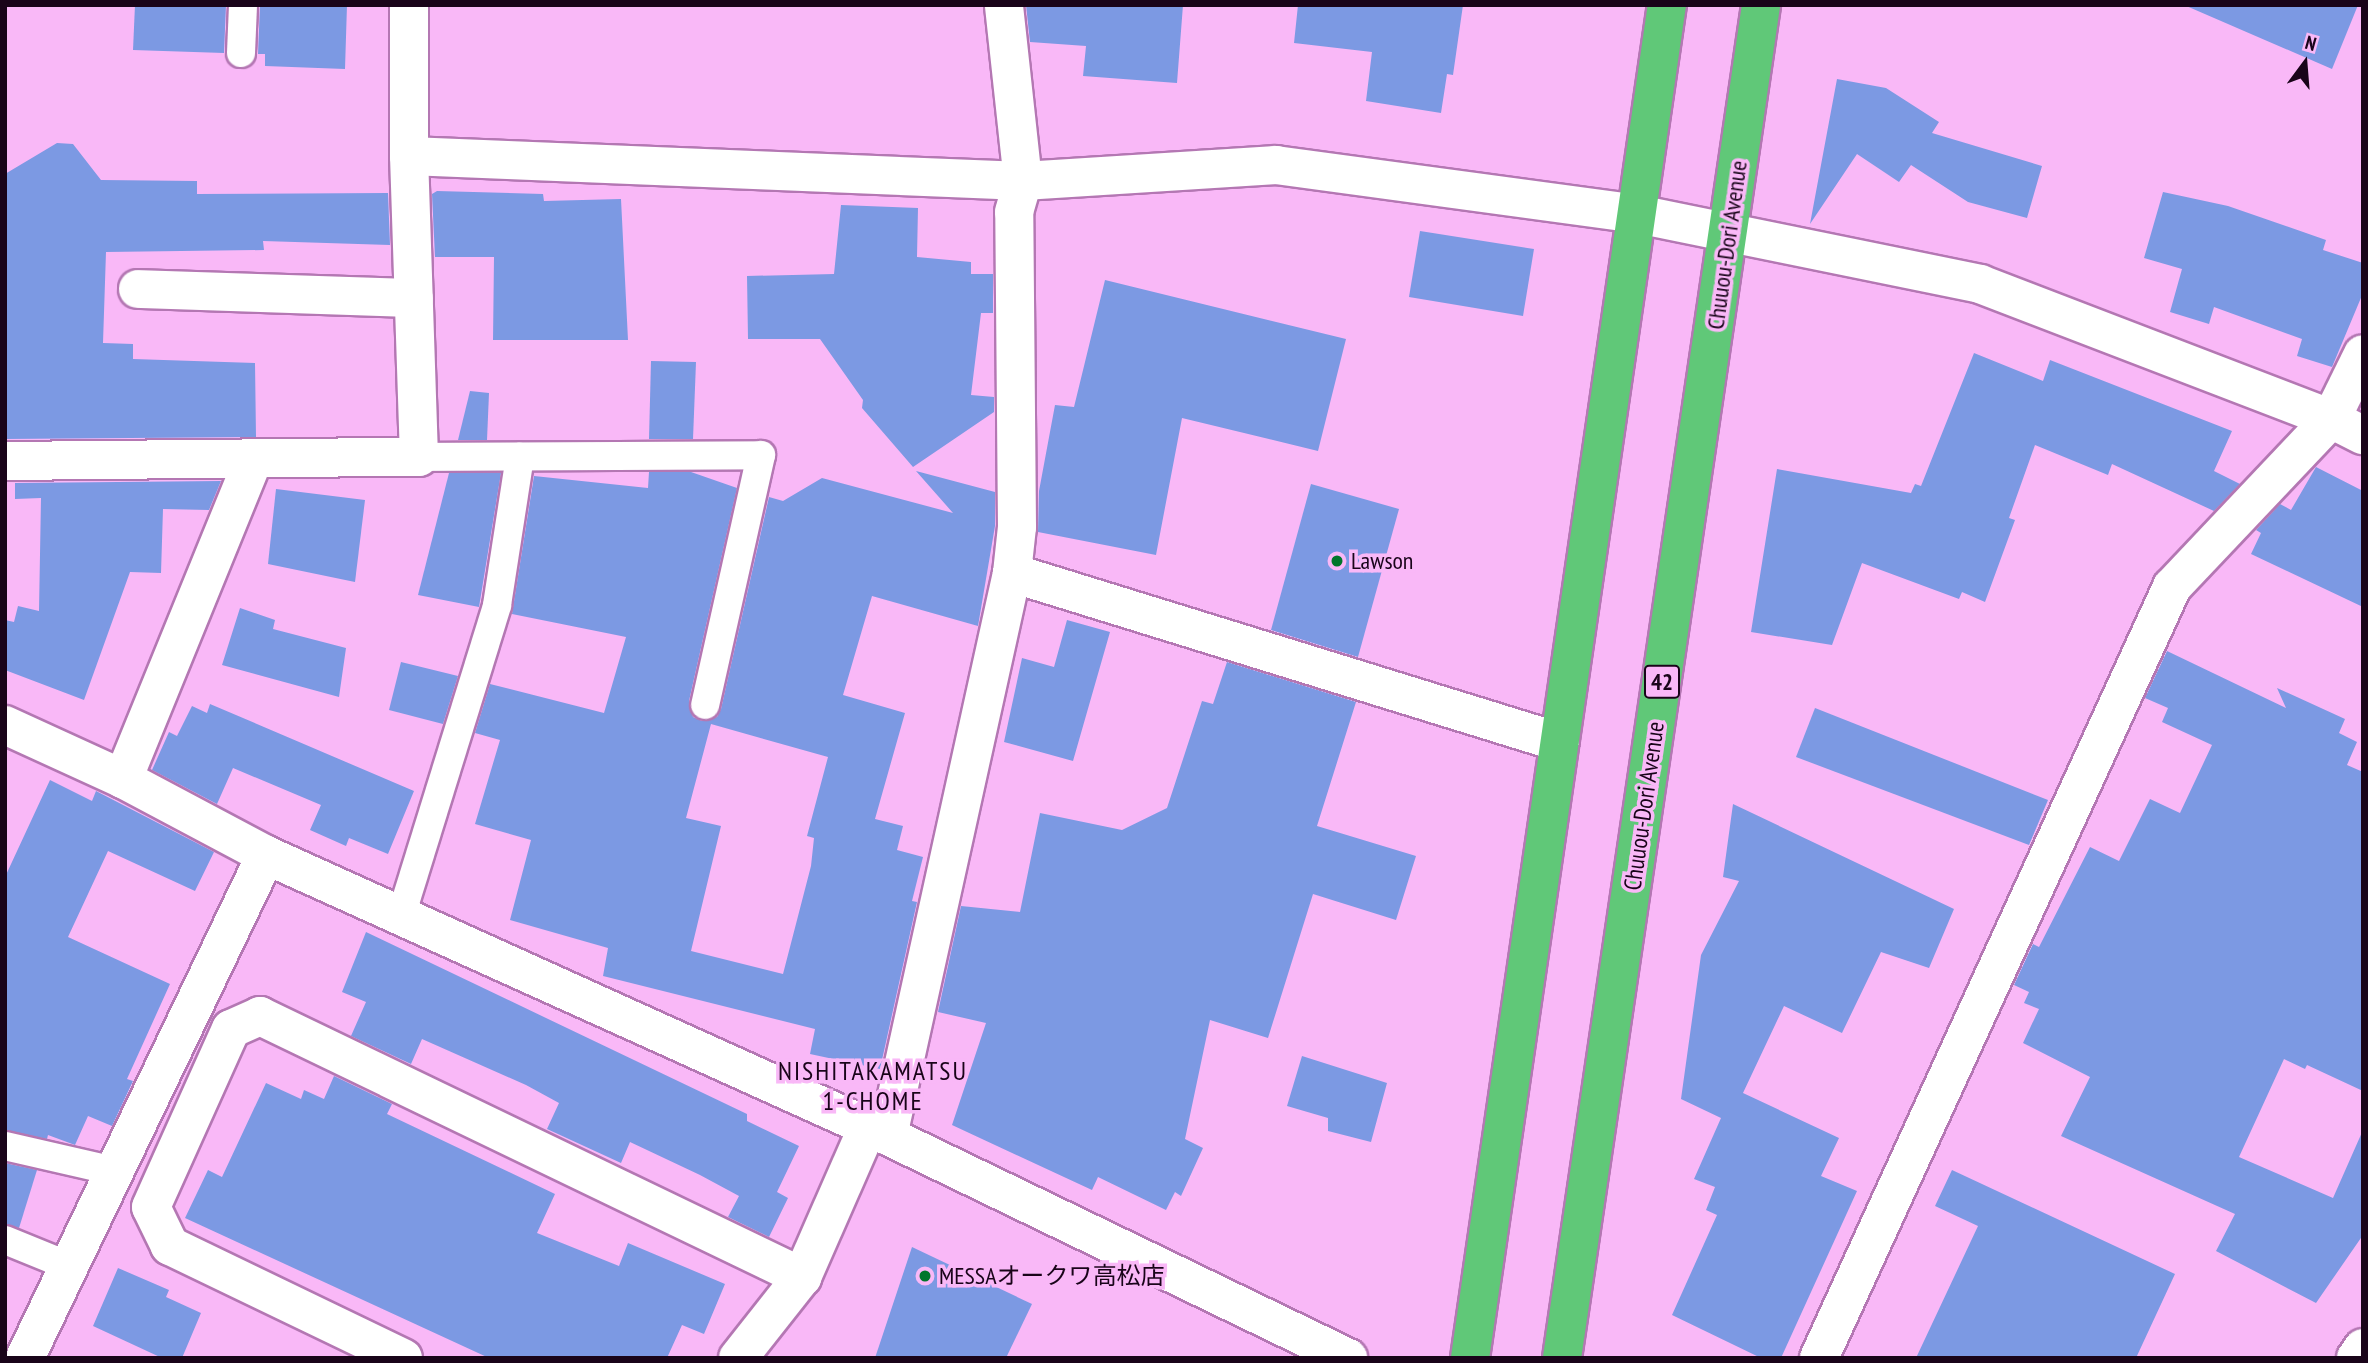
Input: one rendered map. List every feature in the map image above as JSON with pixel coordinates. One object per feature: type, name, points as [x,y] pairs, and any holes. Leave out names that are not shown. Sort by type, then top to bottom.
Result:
[{"type":"highway","points":[[1471,1358],[1667,5]]},
{"type":"highway","name":"Chuuou-Dori Avenue","points":[[1562,1358],[1761,5]]},
{"type":"street","points":[[5,461],[419,457],[409,156],[409,5]]},
{"type":"street","points":[[738,1358],[802,1277],[878,1131],[1012,573],[1017,527],[1014,212],[1023,181],[1004,5]]},
{"type":"street","points":[[409,156],[1023,181],[1276,165],[1637,214],[1980,284],[2347,427]]},
{"type":"street","points":[[138,289],[414,298]]},
{"type":"street","points":[[1819,1358],[2172,587],[2347,427],[2363,354]]},
{"type":"street","points":[[123,779],[254,458]]},
{"type":"street","points":[[1012,573],[1559,742]]},
{"type":"street","points":[[5,725],[123,779],[266,855],[878,1131],[1348,1358]]},
{"type":"street","points":[[25,1358],[266,855]]},
{"type":"street","points":[[403,1358],[170,1246],[151,1208],[231,1029],[260,1016],[802,1277]]},
{"type":"street","points":[[2356,1358],[2363,1348]]},
{"type":"lane","points":[[241,53],[243,5]]},
{"type":"lane","points":[[419,457],[761,455],[705,705]]},
{"type":"lane","points":[[401,916],[496,605],[520,457]]},
{"type":"lane","points":[[5,1146],[114,1171]]},
{"type":"lane","points":[[5,1240],[68,1266]]},
{"type":"building","points":[[135,5],[226,5],[224,53],[133,50]]},
{"type":"building","points":[[260,5],[347,5],[345,69],[265,66],[265,54],[258,54]]},
{"type":"building","points":[[1026,5],[1183,5],[1177,83],[1083,76],[1086,46],[1030,42]]},
{"type":"building","points":[[1298,5],[1463,5],[1453,75],[1447,74],[1441,113],[1366,101],[1372,52],[1294,43]]},
{"type":"building","points":[[2184,5],[2358,5],[2332,69]]},
{"type":"building","points":[[1837,79],[1886,88],[1939,122],[1932,133],[2042,166],[2027,218],[1968,202],[1911,165],[1899,182],[1857,154],[1810,224]]},
{"type":"building","points":[[57,143],[73,144],[101,180],[197,181],[197,194],[388,193],[390,245],[263,241],[264,250],[106,252],[103,343],[133,344],[133,359],[255,363],[256,437],[5,439],[5,174]]},
{"type":"building","points":[[437,191],[543,194],[544,201],[621,199],[628,340],[493,340],[494,257],[435,257],[432,194]]},
{"type":"building","points":[[2163,192],[2228,206],[2326,240],[2323,250],[2363,263],[2363,293],[2332,367],[2297,356],[2302,339],[2214,307],[2209,324],[2170,312],[2182,269],[2144,258]]},
{"type":"building","points":[[841,205],[918,208],[917,257],[971,262],[971,274],[993,274],[993,313],[981,313],[971,395],[994,397],[994,412],[913,467],[862,408],[863,400],[820,339],[748,339],[747,276],[834,274]]},
{"type":"building","points":[[1420,231],[1534,249],[1523,316],[1409,297]]},
{"type":"building","points":[[1105,280],[1346,339],[1318,451],[1182,418],[1156,555],[1038,532],[1039,491],[1055,405],[1074,407]]},
{"type":"building","points":[[1974,353],[2043,381],[2050,360],[2232,431],[2214,471],[2240,484],[2214,511],[2112,464],[2108,475],[2035,445],[2009,518],[2015,520],[1985,602],[1962,592],[1959,599],[1862,563],[1832,645],[1751,632],[1777,469],[1911,493],[1915,484],[1921,486]]},
{"type":"building","points":[[651,361],[696,362],[693,439],[649,439]]},
{"type":"building","points":[[470,391],[489,393],[487,440],[458,440]]},
{"type":"building","points":[[2316,467],[2363,491],[2363,607],[2251,554],[2261,533],[2256,530],[2280,504],[2291,510]]},
{"type":"building","points":[[916,471],[995,492],[995,526],[978,626],[872,596],[843,695],[905,713],[875,819],[903,826],[897,850],[923,857],[912,901],[917,902],[880,1069],[810,1054],[815,1029],[603,976],[608,948],[510,920],[531,840],[475,824],[500,740],[475,733],[490,684],[604,713],[626,637],[512,614],[534,476],[648,488],[649,472],[691,472],[737,488],[689,701],[693,717],[702,721],[717,717],[721,709],[769,497],[783,501],[822,478],[953,513]],"holes":[[[711,724],[828,757],[807,836],[814,838],[811,866],[783,974],[691,951],[721,826],[686,818]]]},
{"type":"building","points":[[449,473],[501,473],[479,607],[418,595]]},
{"type":"building","points":[[221,481],[209,510],[163,509],[161,573],[130,572],[84,700],[5,670],[5,620],[14,622],[18,606],[39,611],[41,498],[15,499],[15,483]]},
{"type":"building","name":"Lawson","points":[[1311,484],[1399,509],[1358,657],[1271,630]]},
{"type":"building","points":[[276,489],[365,500],[355,582],[268,564]]},
{"type":"building","points":[[240,608],[275,620],[273,629],[346,648],[339,697],[222,665]]},
{"type":"building","points":[[1067,620],[1110,632],[1073,761],[1004,742],[1022,658],[1054,667]]},
{"type":"building","points":[[2167,651],[2286,708],[2277,688],[2345,719],[2339,733],[2357,742],[2347,765],[2363,772],[2363,1091],[2307,1065],[2305,1069],[2284,1059],[2239,1157],[2333,1198],[2363,1130],[2363,1235],[2316,1303],[2216,1251],[2235,1214],[2061,1136],[2090,1077],[2023,1043],[2039,1009],[2024,1003],[2029,992],[2014,985],[2033,944],[2039,947],[2090,847],[2119,861],[2150,799],[2180,813],[2212,745],[2162,722],[2168,708],[2145,698]]},
{"type":"building","points":[[401,662],[458,676],[443,724],[389,710]]},
{"type":"building","points":[[1227,662],[1356,702],[1317,826],[1416,856],[1396,920],[1313,894],[1268,1038],[1210,1020],[1185,1139],[1203,1148],[1181,1196],[1175,1192],[1166,1210],[1098,1177],[1092,1190],[952,1125],[986,1023],[938,1012],[961,906],[1020,912],[1040,813],[1122,830],[1167,808],[1202,701],[1213,704]]},
{"type":"building","points":[[210,704],[414,791],[388,854],[349,838],[346,846],[310,830],[321,805],[233,768],[217,804],[152,770],[169,732],[177,736],[192,706],[207,713]]},
{"type":"building","points":[[1815,708],[2048,800],[2029,845],[1796,757]]},
{"type":"building","points":[[50,780],[92,801],[96,791],[214,852],[195,891],[108,851],[68,937],[170,984],[127,1079],[133,1081],[112,1126],[88,1116],[75,1145],[48,1135],[47,1139],[5,1130],[5,877]]},
{"type":"building","points":[[1733,804],[1954,909],[1929,968],[1881,952],[1842,1033],[1784,1006],[1743,1093],[1839,1138],[1821,1176],[1857,1191],[1781,1358],[1761,1358],[1672,1315],[1717,1215],[1706,1210],[1715,1187],[1694,1179],[1721,1118],[1681,1099],[1701,955],[1739,881],[1723,877]]},
{"type":"building","points":[[366,932],[747,1114],[747,1121],[799,1146],[777,1192],[788,1198],[769,1237],[728,1217],[739,1196],[700,1175],[630,1142],[621,1163],[547,1129],[559,1103],[526,1085],[422,1039],[411,1064],[351,1036],[366,1002],[342,992]]},
{"type":"building","points":[[1302,1056],[1387,1083],[1371,1142],[1328,1131],[1328,1118],[1287,1106]]},
{"type":"building","points":[[334,1076],[392,1104],[387,1114],[555,1194],[537,1233],[619,1266],[628,1243],[725,1284],[704,1334],[682,1325],[667,1358],[489,1358],[185,1218],[208,1170],[222,1177],[266,1083],[301,1099],[304,1090],[324,1099]]},
{"type":"building","points":[[5,1163],[37,1170],[19,1228],[5,1224]]},
{"type":"building","points":[[1952,1170],[2175,1274],[2136,1358],[1916,1358],[1978,1226],[1935,1206]]},
{"type":"building","name":"MESSAオークワ高松店","points":[[912,1247],[1032,1304],[1006,1358],[875,1358]]},
{"type":"building","points":[[118,1268],[169,1290],[166,1297],[201,1313],[182,1358],[162,1358],[93,1326]]},
{"type":"place","name":"Lawson","points":[[1337,561]]},
{"type":"place","name":"MESSAオークワ高松店","points":[[925,1276]]},
{"type":"district","name":"NISHITAKAMATSU 1-CHOME","points":[[873,1086]]}]
